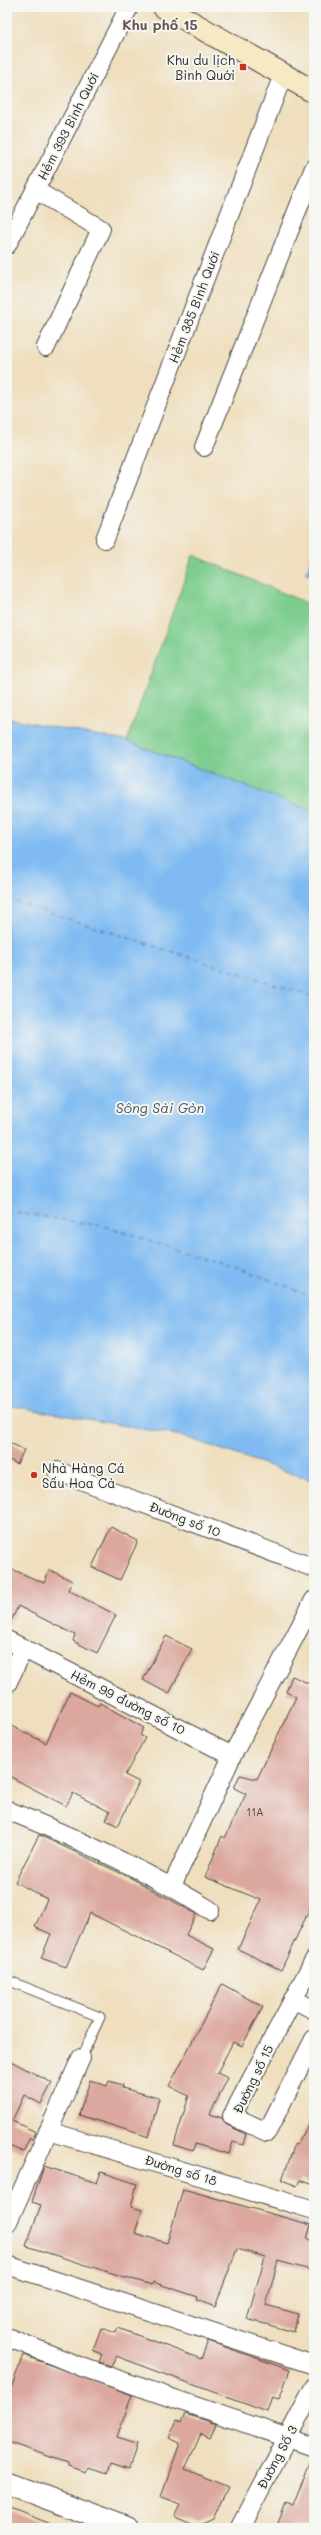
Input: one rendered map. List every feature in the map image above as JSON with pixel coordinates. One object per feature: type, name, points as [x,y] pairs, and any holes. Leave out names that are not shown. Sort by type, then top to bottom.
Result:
[{"type":"main road","points":[[164,7],[314,92]]},
{"type":"street","name":"Hẻm 393 Bình Quới","points":[[7,245],[129,7]]},
{"type":"street","name":"Hẻm 385 Bình Quới","points":[[105,539],[282,74]]},
{"type":"street","points":[[204,447],[314,168]]},
{"type":"street","points":[[35,190],[101,229],[46,347]]},
{"type":"street","name":"Đường số 10","points":[[57,1471],[314,1568]]},
{"type":"street","points":[[172,1886],[232,1756],[314,1600]]},
{"type":"street","name":"Hẻm 99 đường số 10","points":[[7,1640],[232,1756]]},
{"type":"street","points":[[7,1684],[24,1648]]},
{"type":"street","points":[[7,1810],[40,1823],[172,1886],[210,1910]]},
{"type":"street","name":"Đường số 15","points":[[314,1960],[232,2116],[268,2132],[314,2039]]},
{"type":"street","points":[[293,1999],[314,2010]]},
{"type":"street","points":[[9,2213],[81,2058]]},
{"type":"street","name":"Đường số 18","points":[[48,2131],[314,2210]]},
{"type":"street","points":[[7,2265],[314,2365]]},
{"type":"street","points":[[7,2337],[79,2366],[314,2447]]},
{"type":"street","name":"Đường Số 3","points":[[240,2528],[314,2387]]},
{"type":"street","points":[[7,2483],[127,2528]]},
{"type":"lane","points":[[7,1980],[100,2017],[81,2058]]},
{"type":"green space","points":[[193,555],[314,606],[314,812],[127,741]]},
{"type":"water","points":[[314,549],[314,577],[306,573]]},
{"type":"water","name":"Sông Sài Gòn","points":[[7,718],[127,741],[314,812],[314,1481],[182,1436],[7,1405]]},
{"type":"building","points":[[7,1441],[24,1450],[17,1464],[7,1459]]},
{"type":"building","points":[[111,1527],[138,1541],[120,1580],[92,1567]]},
{"type":"building","points":[[7,1567],[44,1583],[50,1570],[72,1581],[68,1590],[116,1615],[97,1653],[73,1641],[75,1635],[18,1606],[7,1630]]},
{"type":"building","points":[[166,1636],[192,1649],[169,1694],[143,1680]]},
{"type":"building","points":[[292,1676],[314,1686],[314,1900],[281,1970],[238,1949],[261,1900],[205,1877],[222,1836],[225,1838],[246,1794],[234,1788],[240,1775],[257,1779],[296,1697],[286,1692]]},
{"type":"building","points":[[70,1692],[98,1706],[100,1703],[144,1728],[140,1735],[145,1738],[125,1775],[139,1782],[118,1826],[106,1820],[110,1812],[73,1793],[66,1806],[7,1775],[7,1724],[46,1743]]},
{"type":"building","points":[[39,1835],[131,1878],[196,1914],[186,1935],[214,1949],[203,1970],[90,1913],[66,1967],[41,1958],[51,1934],[35,1927],[47,1899],[15,1882]]},
{"type":"building","points":[[222,1984],[263,2007],[242,2046],[233,2042],[217,2073],[228,2078],[210,2114],[222,2118],[227,2125],[246,2134],[243,2145],[233,2142],[229,2154],[195,2144],[193,2151],[174,2145],[189,2096],[169,2086]]},
{"type":"building","points":[[7,2059],[52,2083],[41,2104],[24,2095],[12,2121],[36,2132],[33,2139],[29,2139],[23,2152],[7,2145]]},
{"type":"building","points":[[90,2080],[107,2086],[109,2081],[123,2085],[122,2088],[159,2098],[149,2137],[79,2115]]},
{"type":"building","points":[[314,2115],[314,2185],[300,2180],[297,2186],[282,2180],[295,2144],[297,2145]]},
{"type":"building","points":[[44,2166],[97,2183],[101,2172],[137,2184],[131,2207],[142,2210],[135,2233],[167,2243],[183,2189],[311,2225],[307,2239],[314,2241],[314,2271],[278,2261],[266,2305],[298,2314],[294,2332],[247,2319],[265,2257],[237,2249],[215,2307],[197,2300],[198,2297],[153,2282],[152,2285],[26,2246],[41,2205],[32,2202]]},
{"type":"building","points":[[101,2328],[116,2333],[118,2328],[201,2359],[208,2341],[290,2370],[279,2399],[272,2397],[267,2412],[116,2356],[111,2366],[99,2362],[102,2354],[93,2350]]},
{"type":"building","points":[[23,2355],[132,2395],[117,2437],[137,2443],[129,2470],[111,2464],[108,2473],[88,2467],[86,2472],[68,2466],[68,2463],[7,2442],[7,2400]]},
{"type":"building","points":[[185,2414],[216,2424],[210,2438],[201,2434],[185,2469],[228,2487],[213,2519],[198,2526],[174,2516],[180,2504],[161,2497],[180,2443],[169,2438],[177,2420],[181,2422]]},
{"type":"building","points":[[312,2457],[314,2457],[314,2528],[276,2528],[286,2503],[293,2506]]},
{"type":"building","points":[[7,2507],[59,2527],[7,2528]]},
{"type":"ferry route","points":[[7,899],[314,997]]},
{"type":"ferry route","points":[[7,1211],[103,1226],[232,1265],[314,1297]]},
{"type":"place","name":"Khu du lịch Bình Quới","points":[[243,67]]},
{"type":"place","name":"Nhà Hàng Cá Sấu Hoa Cà","points":[[34,1475]]},
{"type":"district","name":"Khu phố 15","points":[[160,25]]}]
